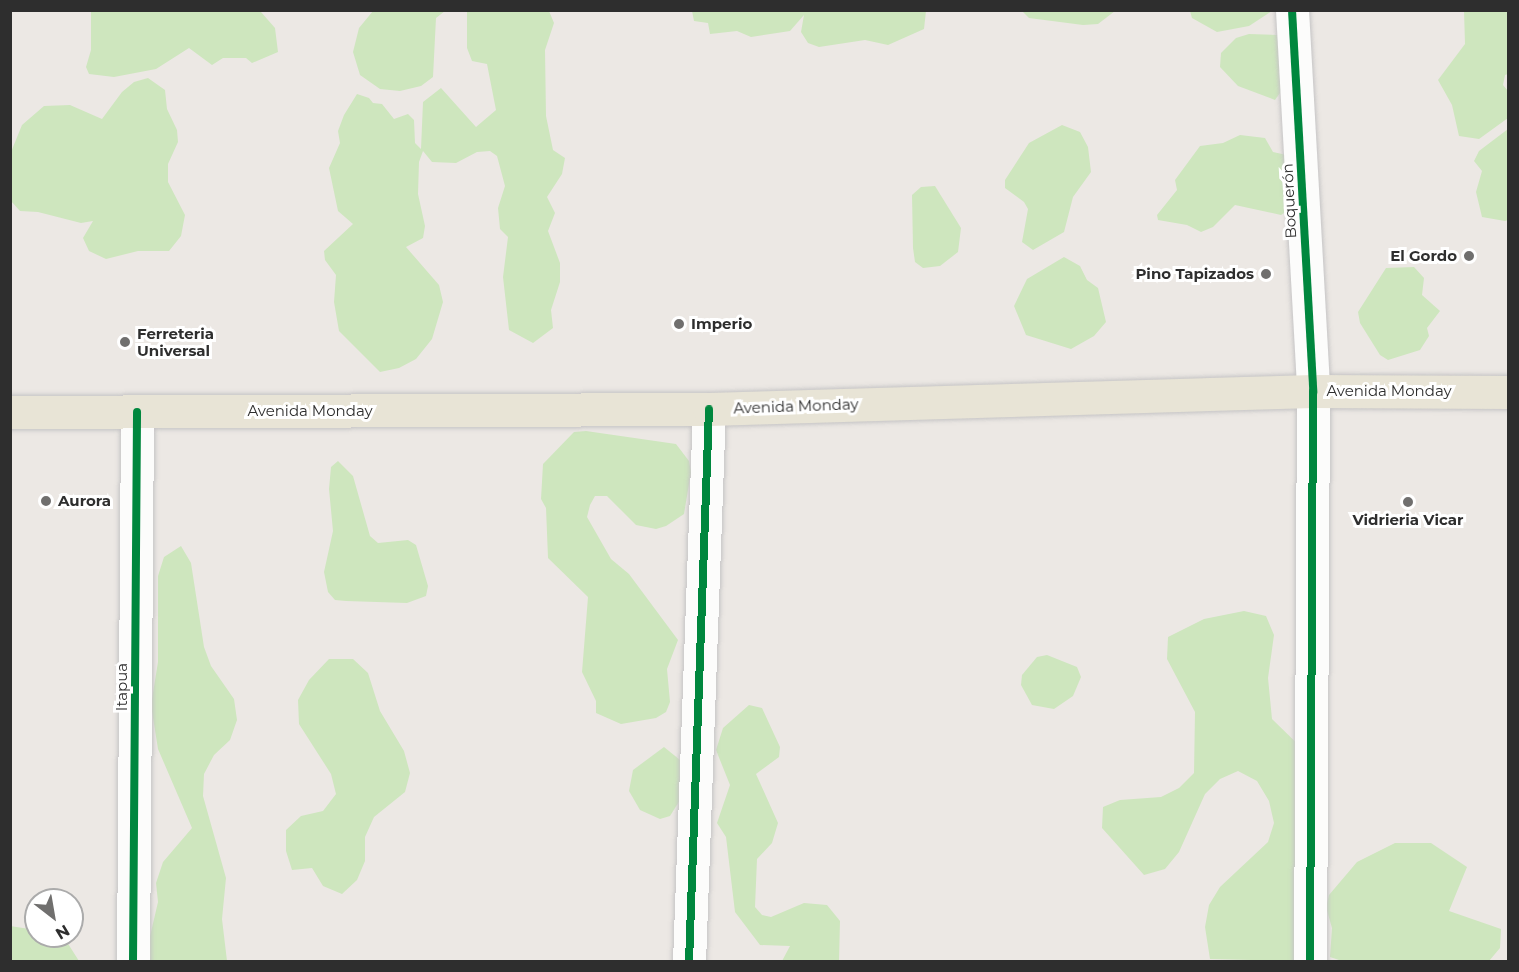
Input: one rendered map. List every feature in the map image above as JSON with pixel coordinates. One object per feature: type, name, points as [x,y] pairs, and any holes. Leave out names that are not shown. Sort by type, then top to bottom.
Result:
[{"type":"main road","name":"Avenida Monday","points":[[10,412],[709,408],[1313,391],[1509,392]]},
{"type":"street","name":"Boquerón","points":[[1292,10],[1313,391],[1310,962]]},
{"type":"street","points":[[688,962],[709,408]]},
{"type":"street","name":"Itapua","points":[[133,962],[137,412]]},
{"type":"green space","points":[[467,10],[549,11],[554,23],[545,50],[546,116],[553,150],[565,158],[562,174],[547,197],[555,213],[548,231],[560,263],[560,282],[551,310],[553,328],[533,343],[509,330],[503,277],[508,237],[500,229],[498,208],[505,186],[497,156],[490,151],[477,152],[456,163],[432,162],[423,151],[419,162],[418,194],[425,226],[423,238],[406,247],[439,285],[443,302],[432,339],[416,359],[399,368],[380,372],[339,331],[334,302],[336,275],[325,260],[324,251],[353,224],[338,211],[329,168],[340,143],[338,131],[344,115],[357,94],[369,98],[373,103],[382,104],[394,119],[408,114],[414,120],[415,143],[421,149],[423,102],[441,88],[476,127],[496,110],[487,64],[472,61],[467,48]]},
{"type":"green space","points":[[692,10],[926,11],[924,29],[888,45],[865,40],[819,47],[808,43],[801,32],[804,15],[790,31],[751,37],[737,31],[710,34],[708,23],[694,21]]},
{"type":"green space","points":[[1190,10],[1272,11],[1249,26],[1217,32],[1192,18]]},
{"type":"green space","points":[[91,11],[261,12],[275,28],[278,52],[252,63],[246,58],[223,58],[212,65],[189,48],[156,69],[114,77],[89,74],[86,67],[91,50]]},
{"type":"green space","points":[[373,11],[445,11],[436,18],[433,77],[421,86],[400,91],[380,89],[360,75],[353,52],[359,28]]},
{"type":"green space","points":[[1022,11],[1115,11],[1098,24],[1083,25],[1029,18]]},
{"type":"green space","points":[[1464,11],[1508,11],[1508,74],[1505,75],[1503,85],[1508,91],[1508,118],[1479,139],[1459,136],[1452,105],[1438,80],[1465,44]]},
{"type":"green space","points":[[1249,34],[1278,35],[1282,90],[1275,100],[1238,86],[1220,67],[1221,53],[1236,38]]},
{"type":"green space","points":[[148,78],[165,90],[167,109],[177,130],[178,142],[168,164],[168,182],[185,215],[181,236],[169,251],[138,251],[106,259],[89,251],[83,238],[93,221],[81,223],[38,212],[20,211],[11,201],[11,152],[22,125],[44,106],[70,105],[102,119],[122,92],[134,82]]},
{"type":"green space","points":[[1062,125],[1080,132],[1088,147],[1091,172],[1073,197],[1064,232],[1033,250],[1022,242],[1028,209],[1024,202],[1005,188],[1005,180],[1029,143]]},
{"type":"green space","points":[[1508,129],[1508,220],[1505,221],[1482,217],[1476,192],[1482,171],[1474,161],[1479,151]]},
{"type":"green space","points":[[1240,135],[1265,138],[1273,152],[1309,160],[1296,205],[1281,215],[1235,205],[1213,227],[1201,232],[1187,225],[1158,220],[1157,215],[1177,190],[1175,180],[1200,146],[1223,143]]},
{"type":"green space","points":[[935,186],[961,228],[958,252],[940,266],[923,268],[915,262],[912,195],[921,187]]},
{"type":"green space","points":[[1064,257],[1080,266],[1087,280],[1098,288],[1106,322],[1094,336],[1071,349],[1026,335],[1014,306],[1027,279]]},
{"type":"green space","points":[[1414,267],[1424,278],[1422,295],[1440,311],[1427,328],[1429,336],[1420,350],[1388,360],[1380,355],[1360,323],[1358,312],[1386,268]]},
{"type":"green space","points":[[586,431],[676,444],[689,461],[691,472],[684,514],[666,526],[656,529],[636,525],[607,496],[595,496],[587,517],[611,559],[629,574],[678,640],[667,669],[670,702],[666,712],[656,718],[621,724],[596,713],[596,701],[582,672],[588,597],[548,558],[546,508],[541,499],[543,464],[574,432]]},
{"type":"green space","points":[[338,461],[353,476],[370,536],[378,543],[408,540],[416,545],[428,586],[426,596],[407,603],[346,601],[335,600],[328,592],[324,572],[333,531],[329,489],[331,467]]},
{"type":"green space","points":[[181,546],[191,563],[204,647],[211,666],[234,699],[237,720],[230,740],[214,755],[204,774],[203,796],[226,878],[222,919],[227,961],[144,962],[158,902],[156,883],[163,862],[192,828],[158,749],[151,705],[158,662],[158,576],[164,557]]},
{"type":"green space","points":[[1244,611],[1266,616],[1274,635],[1268,678],[1272,719],[1312,758],[1298,961],[1210,959],[1205,927],[1209,905],[1220,887],[1268,842],[1274,823],[1269,801],[1257,781],[1238,771],[1220,779],[1205,794],[1179,852],[1165,869],[1144,875],[1102,828],[1103,807],[1120,800],[1161,797],[1179,788],[1194,773],[1195,712],[1167,659],[1168,637],[1204,619]]},
{"type":"green space","points":[[1047,655],[1077,667],[1081,677],[1073,696],[1054,709],[1032,705],[1021,685],[1022,675],[1037,657]]},
{"type":"green space","points":[[329,659],[353,659],[368,673],[380,711],[404,751],[410,773],[405,792],[374,817],[365,837],[365,861],[357,880],[342,894],[323,886],[312,868],[292,870],[286,851],[286,830],[301,816],[323,811],[336,794],[331,774],[299,724],[298,700],[309,680]]},
{"type":"green space","points":[[749,705],[762,708],[780,747],[779,757],[756,774],[778,823],[772,843],[757,859],[755,907],[762,915],[771,917],[804,903],[827,905],[840,921],[839,961],[782,961],[790,946],[760,945],[735,912],[726,837],[717,823],[730,785],[716,750],[723,728]]},
{"type":"green space","points":[[664,747],[680,760],[687,789],[670,816],[660,819],[640,810],[629,791],[633,770]]},
{"type":"green space","points":[[1395,843],[1431,843],[1467,867],[1449,911],[1501,929],[1500,948],[1489,961],[1342,961],[1330,957],[1332,928],[1326,907],[1329,895],[1357,862]]},
{"type":"green space","points":[[10,926],[24,928],[24,948],[71,948],[79,961],[11,961]]},
{"type":"cycle path","points":[[1292,10],[1313,391],[1310,962]]},
{"type":"cycle path","points":[[689,962],[709,409]]},
{"type":"cycle path","points":[[133,962],[137,412]]},
{"type":"place","name":"El Gordo","points":[[1469,256]]},
{"type":"place","name":"Pino Tapizados","points":[[1266,274]]},
{"type":"place","name":"Imperio","points":[[679,324]]},
{"type":"place","name":"Ferreteria Universal","points":[[125,342]]},
{"type":"place","name":"Aurora","points":[[46,501]]},
{"type":"place","name":"Vidrieria Vicar","points":[[1408,502]]}]
